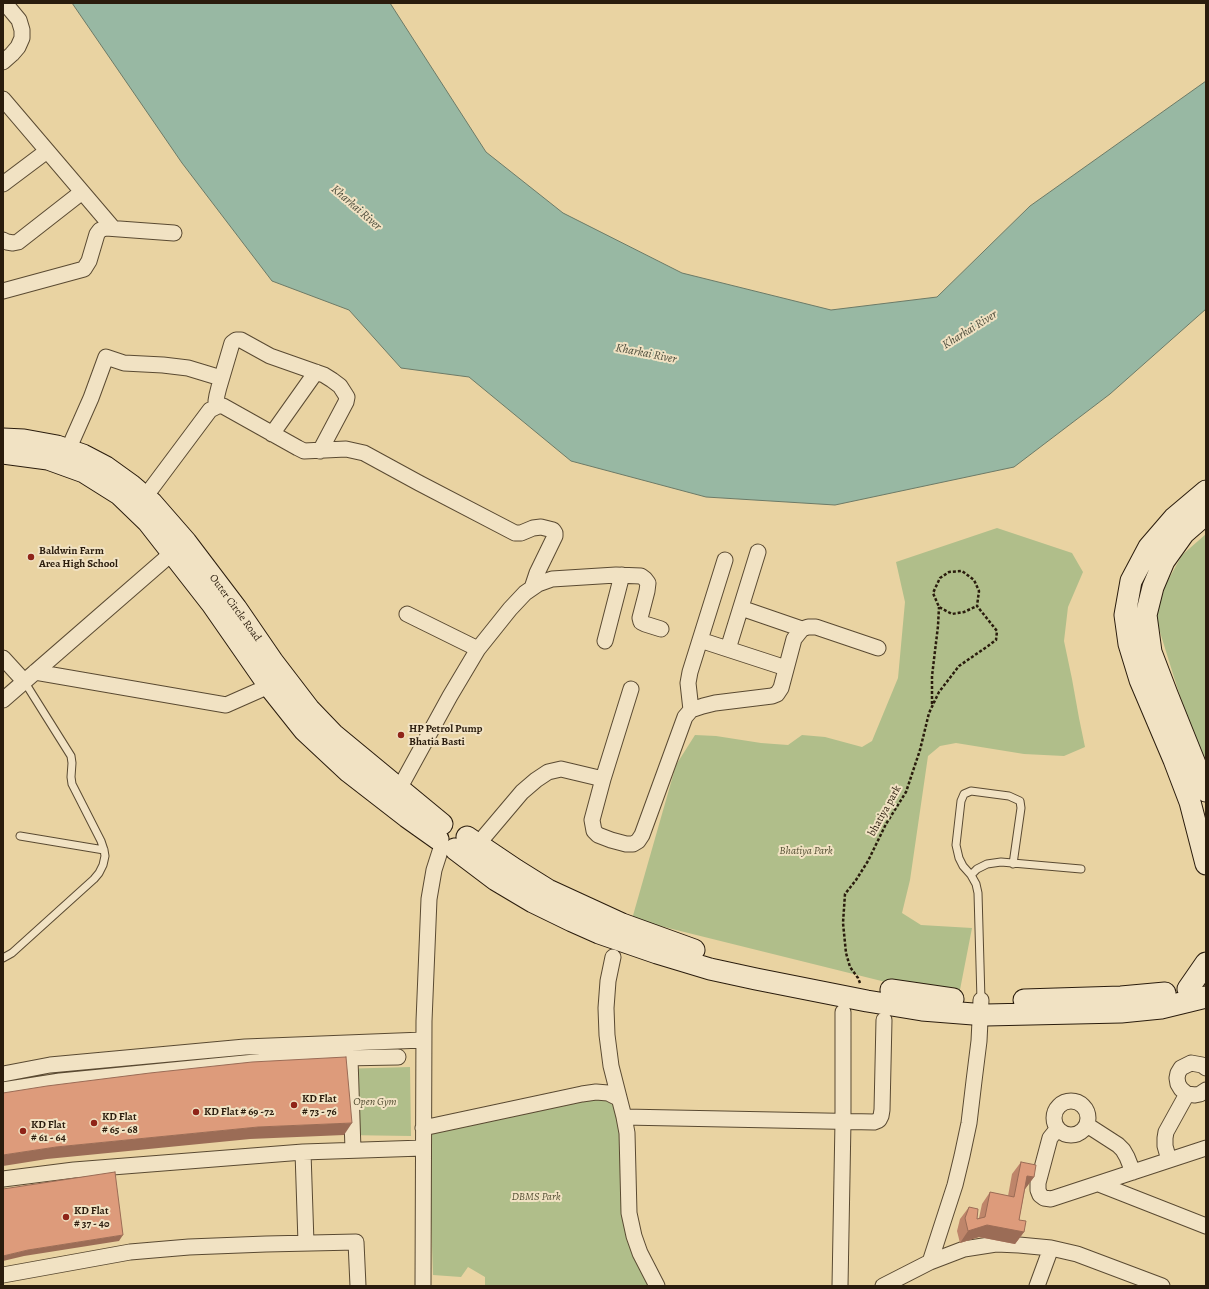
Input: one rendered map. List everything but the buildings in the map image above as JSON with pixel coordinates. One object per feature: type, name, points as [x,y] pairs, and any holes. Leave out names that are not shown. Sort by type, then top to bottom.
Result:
[{"type":"main road","name":"Outer Circle Road","points":[[3,439],[24,440],[51,445],[83,455],[106,467],[131,485],[152,503],[212,604],[269,686],[304,730],[349,772],[407,817],[454,840]]},
{"type":"main road","name":"Outer Circle Road","points":[[3,453],[48,459],[84,472],[119,494],[148,522],[179,547],[236,608],[273,662],[309,708],[333,734],[399,789],[454,840]]},
{"type":"main road","points":[[1206,491],[1174,518],[1149,547],[1131,581],[1125,615],[1129,644],[1140,680],[1190,802],[1206,864]]},
{"type":"main road","points":[[1206,514],[1184,533],[1164,561],[1153,587],[1146,615],[1151,652],[1206,791]]},
{"type":"main road","points":[[454,840],[516,870],[548,890],[622,924],[680,946],[727,960],[778,972],[861,986],[961,1000],[981,1007]]},
{"type":"main road","points":[[454,840],[496,880],[533,902],[599,933],[710,969],[756,980],[866,1001],[922,1010],[1121,997],[1200,990],[1206,962]]},
{"type":"street","points":[[3,4],[10,8],[19,20],[22,30],[22,38],[18,47],[3,62]]},
{"type":"street","points":[[3,99],[113,228]]},
{"type":"street","points":[[3,184],[47,151]]},
{"type":"street","points":[[3,240],[13,243],[18,242],[82,192]]},
{"type":"street","points":[[3,291],[84,269],[89,260],[97,234],[100,230],[113,228],[174,233]]},
{"type":"street","points":[[218,406],[216,395],[221,378],[232,343],[238,339],[270,356],[316,372],[340,386],[346,397],[345,405],[320,451]]},
{"type":"street","points":[[68,450],[92,398],[106,357],[124,363],[176,366],[221,378]]},
{"type":"street","points":[[272,434],[316,372]]},
{"type":"street","points":[[145,497],[210,410],[218,406],[223,406],[272,434],[304,450],[320,451],[346,449],[364,453],[426,487],[515,532],[520,533],[542,527],[553,530],[555,533],[554,536],[537,573],[532,588]]},
{"type":"street","points":[[3,700],[179,547]]},
{"type":"street","points":[[728,649],[758,552]]},
{"type":"street","points":[[691,710],[688,683],[690,672],[725,560]]},
{"type":"street","points":[[605,641],[622,575]]},
{"type":"street","points":[[399,789],[450,696],[478,649],[510,609],[538,584],[552,580],[622,575],[641,576],[648,584],[648,591],[640,618],[641,622],[661,629]]},
{"type":"street","points":[[741,608],[802,628],[816,627],[878,648]]},
{"type":"street","points":[[407,614],[478,649]]},
{"type":"street","points":[[631,689],[592,820],[594,831],[598,835],[626,844],[633,844],[638,841],[642,835],[685,717],[691,710],[703,706],[777,694],[781,688],[794,639],[802,628]]},
{"type":"street","points":[[700,640],[786,668]]},
{"type":"street","points":[[3,658],[30,676],[226,705],[269,686]]},
{"type":"street","points":[[423,1286],[423,1040],[429,899],[434,870],[454,840],[548,772],[561,769],[603,779]]},
{"type":"street","points":[[613,957],[608,981],[606,1008],[607,1028],[611,1066],[627,1134],[629,1213],[634,1236],[640,1253],[657,1286]]},
{"type":"street","points":[[930,1262],[955,1185],[969,1123],[981,1007]]},
{"type":"street","points":[[840,1286],[843,1012]]},
{"type":"street","points":[[624,1117],[874,1122],[879,1120],[881,1116],[884,1020]]},
{"type":"street","points":[[3,1074],[50,1065],[245,1047],[423,1040]]},
{"type":"street","points":[[3,1090],[60,1082],[286,1059],[398,1057]]},
{"type":"street","points":[[350,1058],[353,1150]]},
{"type":"street","points":[[1206,1068],[1202,1065],[1191,1063],[1181,1068],[1178,1073],[1178,1084],[1187,1094],[1200,1094],[1206,1090]]},
{"type":"street","points":[[423,1128],[582,1094],[596,1092],[608,1093],[618,1098]]},
{"type":"street","points":[[1169,1160],[1165,1146],[1166,1132],[1187,1094]]},
{"type":"street","points":[[1066,1102],[1077,1102],[1086,1109],[1088,1114],[1087,1125],[1079,1133],[1068,1135],[1058,1129],[1055,1113],[1061,1105],[1066,1102]]},
{"type":"street","points":[[1087,1125],[1118,1145],[1123,1150],[1133,1172]]},
{"type":"street","points":[[1058,1129],[1050,1138],[1038,1183],[1040,1195],[1044,1198],[1051,1199],[1206,1148]]},
{"type":"street","points":[[3,1179],[82,1169],[303,1152],[423,1148]]},
{"type":"street","points":[[303,1152],[306,1243]]},
{"type":"street","points":[[1099,1184],[1206,1226]]},
{"type":"street","points":[[3,1275],[130,1252],[197,1247],[356,1242],[358,1286]]},
{"type":"street","points":[[883,1286],[902,1281],[930,1262],[964,1249],[996,1244],[1051,1248],[1077,1254],[1162,1286]]},
{"type":"street","points":[[1037,1286],[1051,1248]]},
{"type":"lane","points":[[3,958],[12,953],[94,879],[103,865],[105,856],[101,841],[72,784],[71,756],[30,676]]},
{"type":"lane","points":[[981,1007],[978,893],[972,875],[963,866],[958,858],[956,845],[961,801],[964,794],[971,791],[1010,796],[1020,801],[1021,808],[1013,864]]},
{"type":"lane","points":[[20,836],[104,850]]},
{"type":"lane","points":[[972,875],[977,869],[987,864],[1001,862],[1081,869]]},
{"type":"path","points":[[932,707],[932,676],[939,607],[933,593],[940,578],[949,572],[962,571],[974,580],[979,590],[977,606],[964,612],[952,614],[939,607]]},
{"type":"path","name":"bhatiya park","points":[[861,986],[858,978],[850,967],[846,953],[842,923],[845,894],[868,861],[886,824],[906,792],[920,750],[929,713],[939,692],[959,666],[996,640],[997,630],[977,606]]},
{"type":"green space","name":"Bhatiya Park","points":[[997,528],[1072,553],[1083,572],[1068,607],[1064,641],[1085,747],[1064,756],[1024,754],[956,743],[940,746],[928,756],[910,880],[902,913],[921,925],[972,928],[958,1000],[632,919],[676,765],[695,735],[716,736],[761,743],[788,745],[802,735],[825,737],[862,747],[872,741],[898,678],[905,602],[896,562]]},
{"type":"green space","points":[[1206,534],[1206,770],[1178,690],[1155,616],[1166,584],[1182,555]]},
{"type":"green space","name":"Open Gym","points":[[410,1067],[411,1136],[344,1135],[338,1069]]},
{"type":"green space","name":"DBMS Park","points":[[602,1093],[614,1104],[621,1127],[627,1234],[654,1286],[485,1286],[485,1277],[468,1267],[461,1277],[433,1275],[428,1130]]},
{"type":"water","name":"Kharkai River","points":[[72,3],[390,3],[486,152],[563,213],[682,273],[831,310],[937,297],[1030,206],[1206,81],[1206,309],[1110,394],[1014,467],[835,505],[706,497],[571,461],[469,377],[401,368],[349,310],[272,281],[182,163]]},
{"type":"place","name":"Baldwin Farm Area High School","points":[[31,557]]},
{"type":"place","name":"HP Petrol Pump Bhatia Basti","points":[[401,735]]},
{"type":"place","name":"KD Flat # 73 - 76","points":[[294,1105]]},
{"type":"place","name":"KD Flat # 69 -72","points":[[196,1112]]},
{"type":"place","name":"KD Flat # 65 - 68","points":[[94,1123]]},
{"type":"place","name":"KD Flat # 61 - 64","points":[[23,1131]]},
{"type":"place","name":"KD Flat # 37 - 40","points":[[66,1217]]}]
